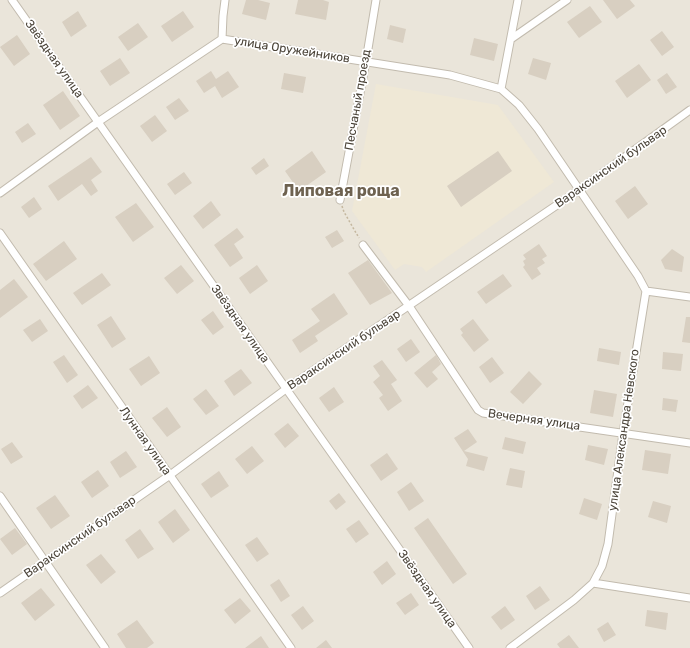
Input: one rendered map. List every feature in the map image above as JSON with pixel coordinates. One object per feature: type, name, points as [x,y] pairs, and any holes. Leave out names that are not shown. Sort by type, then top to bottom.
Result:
[{"type":"street","points":[[222,39],[223,16],[226,0]]},
{"type":"street","name":"Песчаный проезд","points":[[340,200],[376,0]]},
{"type":"street","points":[[501,89],[518,0]]},
{"type":"street","points":[[511,39],[567,0]]},
{"type":"street","name":"Звёздная улица","points":[[14,1],[469,648]]},
{"type":"street","name":"улица Оружейников","points":[[0,193],[98,122],[222,39],[450,75],[501,89],[519,106],[538,129],[579,190]]},
{"type":"street","name":"Вараксинский бульвар","points":[[0,593],[170,475],[286,389],[579,190],[690,110]]},
{"type":"street","points":[[579,190],[638,276],[646,291],[690,297]]},
{"type":"street","name":"Лунная улица","points":[[0,233],[291,648]]},
{"type":"street","points":[[363,245],[409,306]]},
{"type":"street","name":"улица Александра Невского","points":[[510,648],[574,600],[593,583],[602,566],[608,544],[623,433],[646,291]]},
{"type":"street","name":"Вечерняя улица","points":[[409,306],[478,410],[483,413],[690,443]]},
{"type":"street","points":[[0,496],[46,560],[105,648]]},
{"type":"street","points":[[593,583],[690,598]]},
{"type":"path","points":[[340,200],[344,212],[363,245]]},
{"type":"shaded area","points":[[0,0],[690,0],[690,648],[0,648]]},
{"type":"shaded area","points":[[376,84],[498,105],[554,182],[426,272],[422,267],[404,264],[395,270],[352,211]]},
{"type":"building","points":[[246,0],[258,0],[270,3],[266,20],[242,14]]},
{"type":"building","points":[[298,0],[323,0],[329,2],[326,20],[295,14]]},
{"type":"building","points":[[603,0],[630,0],[635,6],[617,19]]},
{"type":"building","points":[[590,6],[602,22],[579,38],[567,22]]},
{"type":"building","points":[[78,11],[87,26],[71,37],[62,22]]},
{"type":"building","points":[[183,11],[194,27],[172,42],[161,26]]},
{"type":"building","points":[[138,23],[148,37],[128,51],[118,37]]},
{"type":"building","points":[[390,25],[406,29],[403,43],[387,39]]},
{"type":"building","points":[[662,31],[674,47],[662,56],[650,40]]},
{"type":"building","points":[[17,35],[30,54],[14,66],[0,47]]},
{"type":"building","points":[[474,38],[498,44],[494,61],[470,55]]},
{"type":"building","points":[[120,58],[130,73],[110,86],[100,71]]},
{"type":"building","points":[[533,58],[551,63],[546,80],[528,74]]},
{"type":"building","points":[[639,64],[651,80],[627,98],[615,81]]},
{"type":"building","points":[[211,71],[216,79],[228,71],[239,87],[222,98],[215,86],[204,93],[196,81]]},
{"type":"building","points":[[284,73],[306,77],[303,93],[281,89]]},
{"type":"building","points":[[667,73],[677,87],[666,94],[657,80]]},
{"type":"building","points":[[63,91],[80,116],[60,130],[43,105]]},
{"type":"building","points":[[179,98],[189,111],[175,120],[166,107]]},
{"type":"building","points":[[155,115],[167,131],[152,142],[140,126]]},
{"type":"building","points":[[28,123],[36,134],[22,143],[15,132]]},
{"type":"building","points":[[312,151],[326,172],[299,191],[285,171]]},
{"type":"building","points":[[498,151],[512,171],[461,207],[447,186]]},
{"type":"building","points":[[91,157],[102,172],[91,180],[98,191],[91,196],[82,184],[58,201],[48,186]]},
{"type":"building","points":[[264,158],[269,166],[256,175],[251,168]]},
{"type":"building","points":[[184,172],[192,183],[175,195],[167,184]]},
{"type":"building","points":[[635,186],[648,204],[628,219],[615,201]]},
{"type":"building","points":[[34,197],[42,209],[29,218],[21,207]]},
{"type":"building","points":[[211,201],[221,215],[203,229],[193,216]]},
{"type":"building","points":[[136,203],[154,227],[133,242],[115,217]]},
{"type":"building","points":[[237,228],[244,237],[234,244],[243,258],[230,267],[214,245]]},
{"type":"building","points":[[337,230],[344,241],[332,248],[325,237]]},
{"type":"building","points":[[64,241],[77,259],[46,281],[33,264]]},
{"type":"building","points":[[539,244],[547,256],[542,259],[545,263],[537,268],[541,274],[532,280],[523,267],[525,265],[523,261],[526,259],[523,255]]},
{"type":"building","points":[[672,249],[684,257],[682,272],[665,269],[661,260]]},
{"type":"building","points":[[368,260],[392,293],[370,305],[348,273]]},
{"type":"building","points":[[181,265],[194,281],[177,294],[164,278]]},
{"type":"building","points":[[257,265],[268,281],[250,294],[239,278]]},
{"type":"building","points":[[102,273],[111,285],[82,305],[73,293]]},
{"type":"building","points":[[503,274],[512,286],[486,304],[477,292]]},
{"type":"building","points":[[14,279],[28,297],[0,318],[0,290]]},
{"type":"building","points":[[334,293],[348,314],[315,336],[318,341],[300,353],[292,340],[320,321],[311,309]]},
{"type":"building","points":[[213,311],[224,327],[213,335],[201,320]]},
{"type":"building","points":[[111,316],[126,339],[112,348],[97,325]]},
{"type":"building","points":[[686,317],[690,317],[690,343],[682,342]]},
{"type":"building","points":[[40,319],[48,331],[32,342],[23,330]]},
{"type":"building","points":[[473,319],[489,340],[474,352],[461,335],[463,333],[460,329]]},
{"type":"building","points":[[411,339],[420,352],[406,362],[397,349]]},
{"type":"building","points":[[599,348],[621,352],[619,365],[597,361]]},
{"type":"building","points":[[663,352],[683,354],[681,371],[662,369]]},
{"type":"building","points":[[64,355],[78,375],[67,383],[53,362]]},
{"type":"building","points":[[436,355],[441,364],[432,372],[438,379],[427,388],[414,373]]},
{"type":"building","points":[[149,356],[160,373],[141,386],[129,369]]},
{"type":"building","points":[[492,357],[504,373],[490,383],[479,367]]},
{"type":"building","points":[[382,360],[397,380],[391,384],[402,401],[388,411],[379,398],[383,395],[373,382],[380,376],[373,366]]},
{"type":"building","points":[[241,369],[252,383],[234,396],[224,381]]},
{"type":"building","points":[[529,371],[542,384],[523,404],[510,392]]},
{"type":"building","points":[[88,385],[98,398],[82,409],[73,396]]},
{"type":"building","points":[[334,387],[344,402],[329,412],[319,398]]},
{"type":"building","points":[[206,389],[219,406],[206,415],[193,399]]},
{"type":"building","points":[[594,390],[617,394],[613,417],[590,413]]},
{"type":"building","points":[[663,398],[678,400],[676,412],[662,410]]},
{"type":"building","points":[[167,407],[181,427],[167,437],[152,418]]},
{"type":"building","points":[[288,423],[299,436],[285,448],[274,434]]},
{"type":"building","points":[[468,429],[477,442],[464,451],[488,457],[484,471],[466,466],[468,459],[454,438]]},
{"type":"building","points":[[505,437],[526,442],[523,454],[502,449]]},
{"type":"building","points":[[12,442],[23,457],[11,464],[1,449]]},
{"type":"building","points":[[588,445],[608,449],[604,465],[585,460]]},
{"type":"building","points":[[252,446],[264,461],[247,474],[235,459]]},
{"type":"building","points":[[645,450],[671,454],[668,474],[642,470]]},
{"type":"building","points":[[126,451],[137,467],[120,478],[110,462]]},
{"type":"building","points":[[387,453],[398,469],[381,481],[370,465]]},
{"type":"building","points":[[510,468],[525,471],[522,488],[506,485]]},
{"type":"building","points":[[98,470],[109,486],[92,498],[81,482]]},
{"type":"building","points":[[219,471],[229,486],[211,498],[201,484]]},
{"type":"building","points":[[411,482],[424,501],[409,511],[397,492]]},
{"type":"building","points":[[339,493],[346,502],[336,510],[329,501]]},
{"type":"building","points":[[55,495],[70,516],[51,529],[36,508]]},
{"type":"building","points":[[584,498],[602,504],[597,520],[579,514]]},
{"type":"building","points":[[653,501],[671,506],[667,523],[648,517]]},
{"type":"building","points":[[175,509],[190,530],[173,543],[158,522]]},
{"type":"building","points":[[428,518],[467,574],[453,584],[414,528]]},
{"type":"building","points":[[359,520],[369,534],[356,543],[346,529]]},
{"type":"building","points":[[15,528],[27,544],[12,555],[0,539]]},
{"type":"building","points":[[140,529],[154,549],[138,559],[125,540]]},
{"type":"building","points":[[257,537],[269,554],[257,562],[245,545]]},
{"type":"building","points":[[101,554],[116,572],[101,584],[86,565]]},
{"type":"building","points":[[387,561],[396,574],[382,585],[373,572]]},
{"type":"building","points":[[279,579],[290,596],[281,602],[270,585]]},
{"type":"building","points":[[540,586],[550,600],[535,610],[526,596]]},
{"type":"building","points":[[41,588],[55,605],[35,621],[21,603]]},
{"type":"building","points":[[411,593],[419,605],[405,615],[396,603]]},
{"type":"building","points":[[240,598],[251,611],[235,624],[224,610]]},
{"type":"building","points":[[303,606],[314,621],[302,630],[291,615]]},
{"type":"building","points":[[505,606],[515,620],[501,630],[491,617]]},
{"type":"building","points":[[647,610],[668,613],[666,630],[645,626]]},
{"type":"building","points":[[137,620],[154,643],[147,648],[126,648],[117,634]]},
{"type":"building","points":[[608,622],[616,635],[604,642],[597,629]]},
{"type":"building","points":[[569,635],[579,648],[560,648],[557,644]]},
{"type":"building","points":[[261,636],[269,648],[245,648]]},
{"type":"building","points":[[326,640],[332,648],[316,648]]},
{"type":"district","name":"Липовая роща","points":[[341,191]]}]
